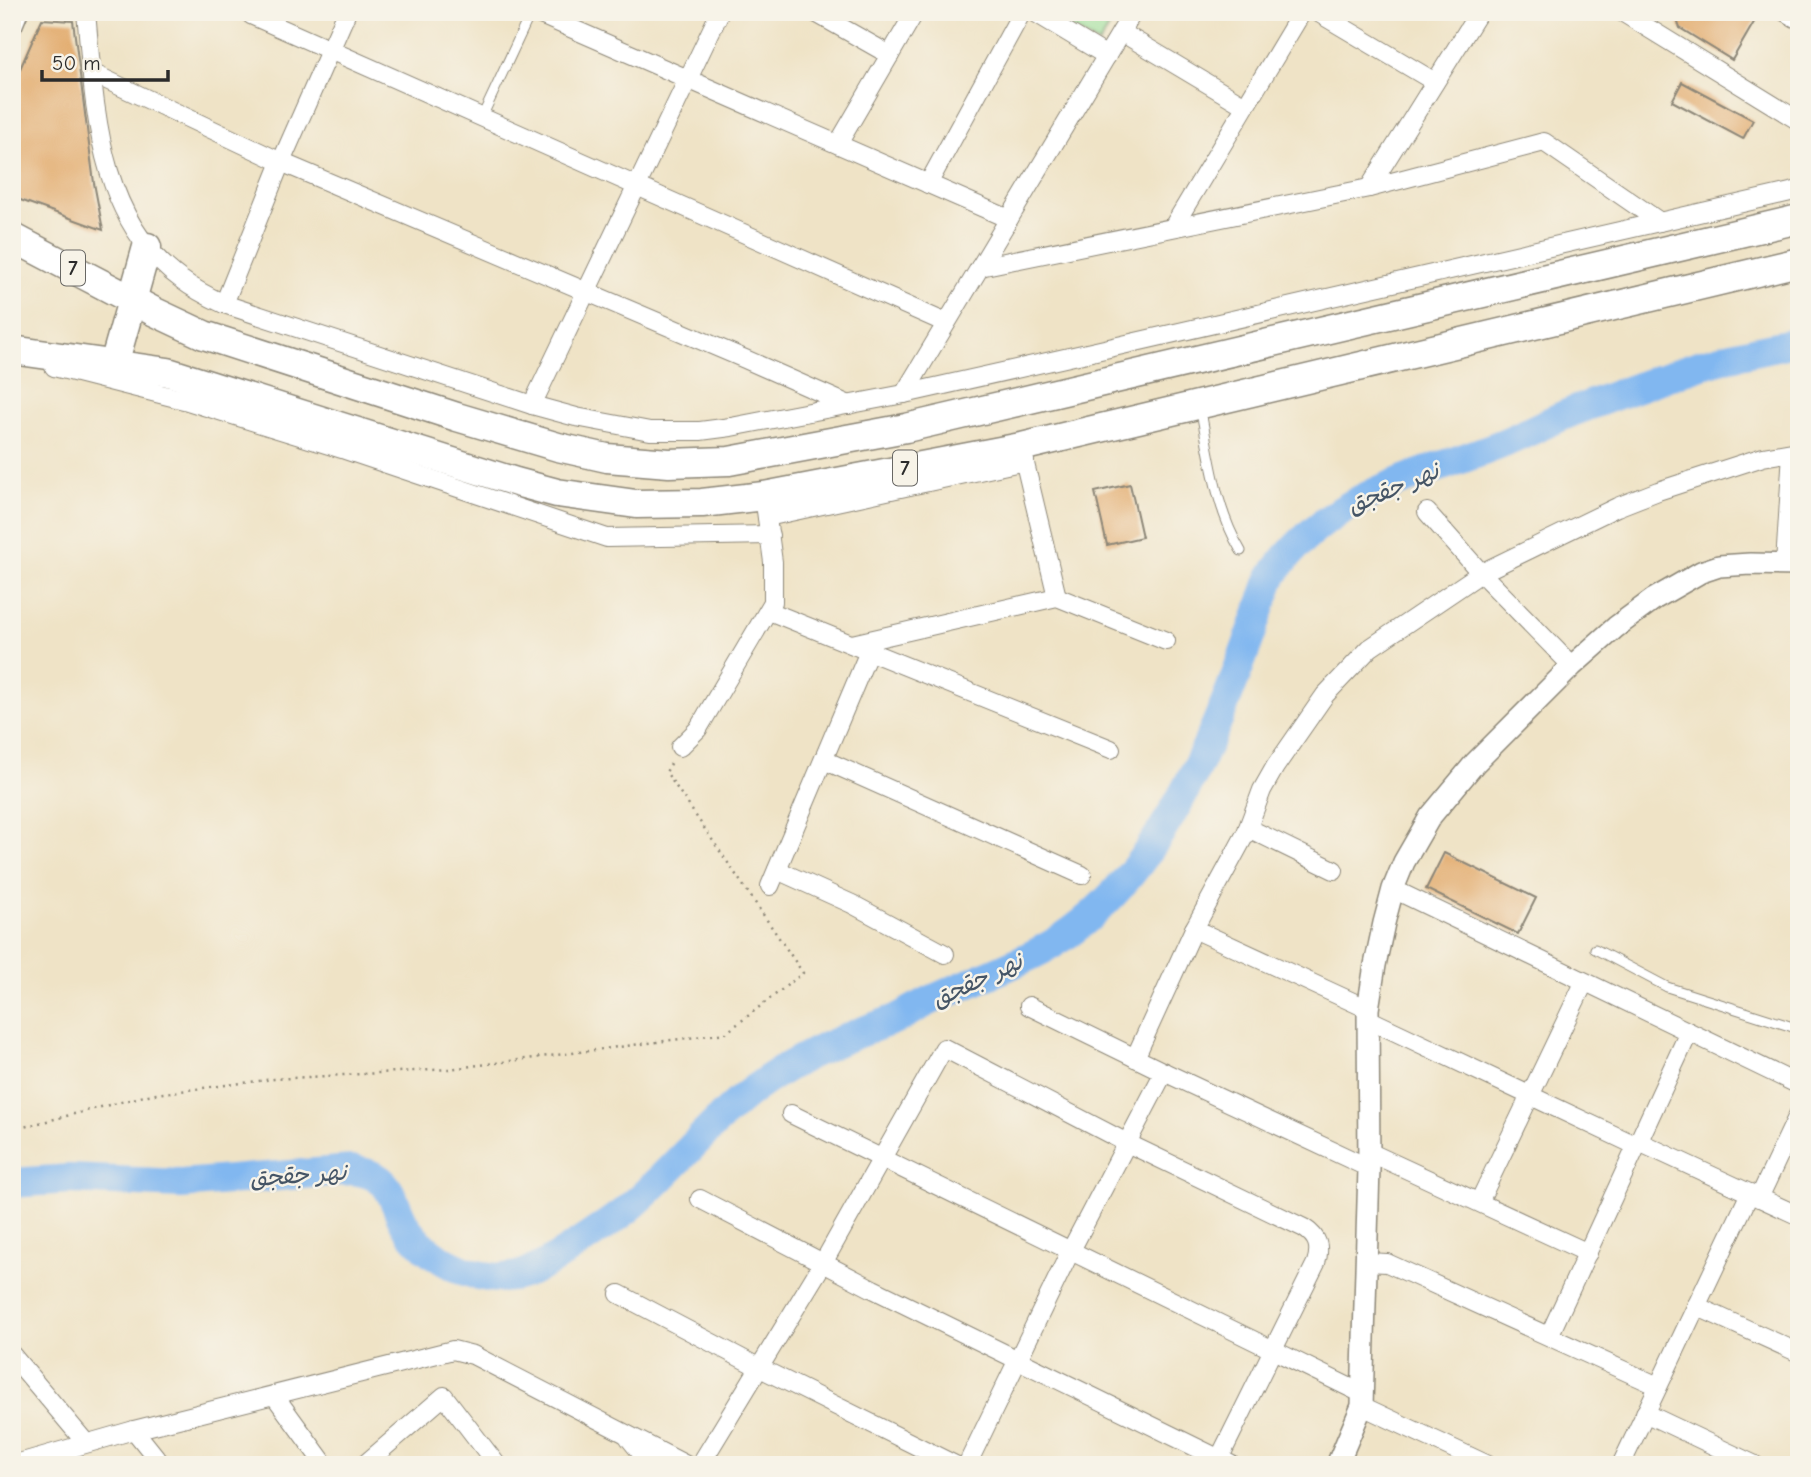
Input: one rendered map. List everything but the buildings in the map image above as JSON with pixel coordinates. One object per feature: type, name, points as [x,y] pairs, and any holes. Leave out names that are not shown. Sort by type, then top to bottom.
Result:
[{"type":"highway","name":"7","points":[[12,237],[204,335],[276,360],[545,443],[607,458],[638,462],[700,463],[758,456],[906,428],[1799,219]]},
{"type":"highway","points":[[114,364],[147,247]]},
{"type":"highway","name":"7","points":[[12,350],[168,372],[440,459],[557,493],[636,504],[702,503],[767,516],[1023,454],[1199,405],[1799,262]]},
{"type":"street","points":[[12,24],[18,12]]},
{"type":"street","points":[[86,12],[100,129],[111,182],[131,225],[147,247],[180,279],[224,304],[532,405],[609,424],[674,432],[731,426],[904,394],[1799,190]]},
{"type":"street","points":[[224,304],[281,162],[347,12]]},
{"type":"street","points":[[533,12],[1009,219]]},
{"type":"street","points":[[532,405],[720,12]]},
{"type":"street","points":[[814,12],[890,55]]},
{"type":"street","points":[[838,144],[915,12]]},
{"type":"street","points":[[928,184],[1022,12]]},
{"type":"street","points":[[904,394],[1133,12]]},
{"type":"street","points":[[1173,227],[1302,12]]},
{"type":"street","points":[[1317,12],[1435,82]]},
{"type":"street","points":[[1369,188],[1479,12]]},
{"type":"street","points":[[1622,12],[1649,19],[1799,121]]},
{"type":"street","points":[[1785,12],[1799,20]]},
{"type":"street","points":[[1042,14],[1107,56]]},
{"type":"street","points":[[251,15],[946,323]]},
{"type":"street","points":[[1121,32],[1245,106]]},
{"type":"street","points":[[92,73],[281,162],[849,405]]},
{"type":"street","points":[[980,267],[1369,188],[1544,142],[1660,222]]},
{"type":"street","points":[[52,367],[184,400],[345,450],[607,538],[767,516],[775,593],[769,611],[698,729],[680,747]]},
{"type":"street","points":[[1135,1058],[1194,929],[1248,828],[1262,790],[1303,724],[1345,672],[1370,648],[1481,573],[1617,507],[1763,457],[1792,452],[1792,564],[1719,566],[1701,572],[1654,599],[1616,627],[1572,666],[1475,763],[1449,793],[1416,840],[1394,890],[1375,965],[1368,1014],[1369,1160],[1363,1400],[1337,1465]]},
{"type":"street","points":[[1023,454],[1057,597]]},
{"type":"street","points":[[1427,512],[1481,573],[1572,666]]},
{"type":"street","points":[[769,611],[852,645],[872,645],[1057,597],[1166,641]]},
{"type":"street","points":[[872,645],[1111,748]]},
{"type":"street","points":[[872,645],[774,878],[852,904],[944,954]]},
{"type":"street","points":[[824,760],[1082,875]]},
{"type":"street","points":[[1248,828],[1334,870]]},
{"type":"street","points":[[1394,890],[1799,1085]]},
{"type":"street","points":[[1194,929],[1531,1096],[1799,1216]]},
{"type":"street","points":[[1479,1202],[1584,983]]},
{"type":"street","points":[[1029,1006],[1164,1072],[1369,1160],[1479,1202],[1588,1253]]},
{"type":"street","points":[[1549,1336],[1689,1032]]},
{"type":"street","points":[[700,1199],[822,1263],[1223,1462],[1273,1350],[1316,1263],[1319,1248],[1317,1238],[1304,1228],[1127,1143],[944,1048],[822,1263],[701,1465]]},
{"type":"street","points":[[967,1465],[1070,1252],[1164,1072]]},
{"type":"street","points":[[1621,1465],[1696,1306],[1799,1113]]},
{"type":"street","points":[[792,1114],[1273,1350],[1488,1465]]},
{"type":"street","points":[[1367,1262],[1387,1263],[1658,1386]]},
{"type":"street","points":[[619,1294],[955,1465]]},
{"type":"street","points":[[1696,1306],[1799,1353]]},
{"type":"street","points":[[12,1465],[134,1430],[453,1350],[473,1355],[686,1465]]},
{"type":"street","points":[[12,1355],[86,1443]]},
{"type":"street","points":[[274,1395],[325,1465]]},
{"type":"street","points":[[363,1465],[444,1395],[497,1465]]},
{"type":"street","points":[[1645,1413],[1755,1465]]},
{"type":"street","points":[[134,1430],[162,1465]]},
{"type":"street","points":[[623,1431],[651,1465]]},
{"type":"lane","points":[[482,117],[533,12]]},
{"type":"lane","points":[[1199,405],[1223,512],[1230,533],[1241,551]]},
{"type":"lane","points":[[1595,949],[1667,987],[1799,1029]]},
{"type":"path","points":[[12,1130],[148,1095],[274,1079],[449,1069],[726,1033],[803,972],[666,772],[680,747]]},
{"type":"green space","points":[[1058,12],[1118,12],[1099,44],[1055,18]]},
{"type":"waterway","name":"نهر جقجق","points":[[12,1183],[70,1179],[181,1184],[352,1170],[371,1175],[383,1182],[403,1221],[415,1237],[426,1248],[452,1265],[467,1272],[497,1278],[512,1277],[537,1269],[628,1209],[721,1117],[754,1089],[790,1065],[1032,955],[1079,926],[1119,887],[1154,842],[1185,791],[1233,683],[1271,578],[1293,550],[1318,527],[1373,493],[1499,445],[1587,406],[1709,362],[1799,341]]}]
